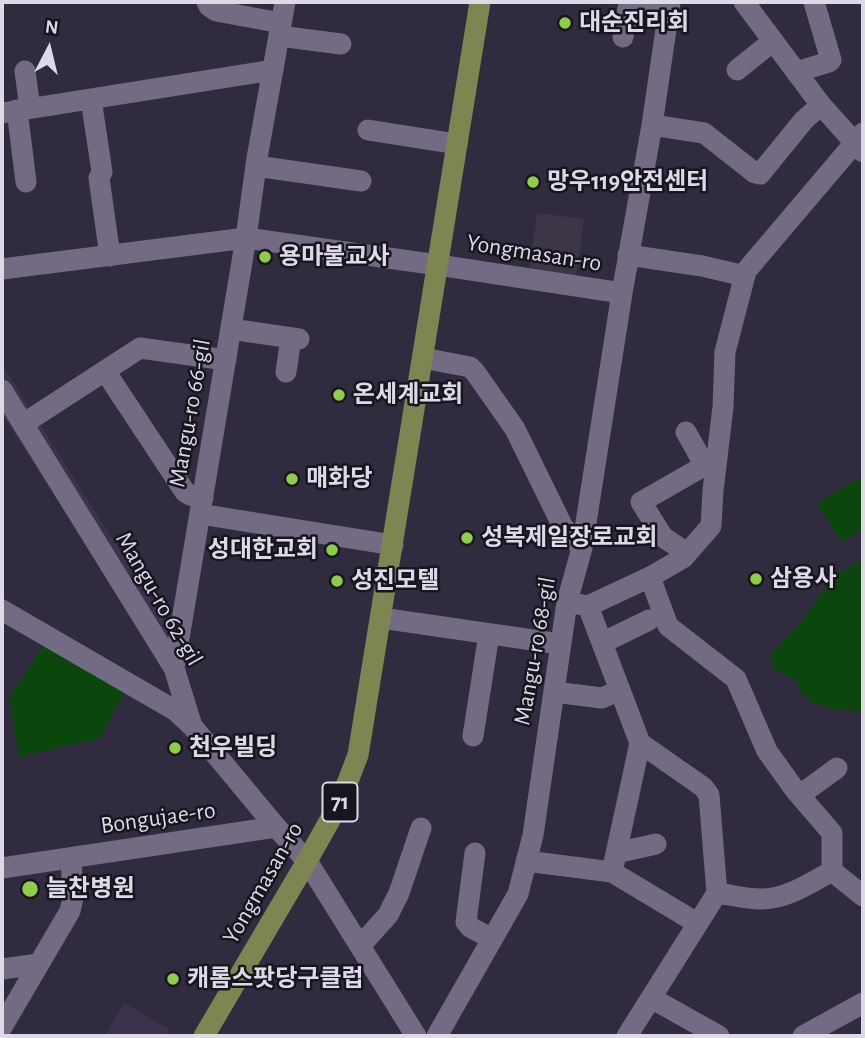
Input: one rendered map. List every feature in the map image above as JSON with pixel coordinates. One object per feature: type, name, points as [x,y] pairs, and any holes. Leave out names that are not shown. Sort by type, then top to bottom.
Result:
[{"type":"main road","name":"Yongmasan-ro","points":[[204,1036],[340,802],[358,755],[480,2]]},
{"type":"street","points":[[207,2],[216,10],[341,44]]},
{"type":"street","name":"Mangu-ro 66-gil","points":[[174,668],[285,2]]},
{"type":"street","points":[[566,602],[588,606],[650,577],[683,558],[712,526],[711,463],[723,407],[724,352],[746,271],[861,143],[821,105],[744,2]]},
{"type":"street","points":[[796,72],[831,60],[814,2]]},
{"type":"street","points":[[623,37],[628,8],[669,9]]},
{"type":"street","name":"Mangu-ro 68-gil","points":[[438,1036],[518,894],[533,835],[566,602],[582,548],[669,9]]},
{"type":"street","points":[[737,70],[773,41]]},
{"type":"street","points":[[16,110],[273,70]]},
{"type":"street","points":[[25,71],[16,110],[26,182]]},
{"type":"street","points":[[91,99],[102,172],[99,178],[110,256]]},
{"type":"street","points":[[652,125],[704,133],[755,173],[760,174],[804,120],[821,105]]},
{"type":"street","points":[[368,130],[457,144]]},
{"type":"street","points":[[256,166],[361,181]]},
{"type":"street","points":[[2,269],[246,238],[438,265]]},
{"type":"street","points":[[628,255],[745,275]]},
{"type":"street","name":"Yongmasan-ro","points":[[438,265],[622,293]]},
{"type":"street","points":[[231,329],[295,339],[286,372]]},
{"type":"street","points":[[9,411],[105,371],[138,349],[226,360]]},
{"type":"street","points":[[423,358],[470,367],[475,372],[515,429],[563,527],[582,548]]},
{"type":"street","points":[[105,371],[185,492],[201,506],[393,545]]},
{"type":"street","name":"Mangu-ro 62-gil","points":[[9,411],[174,668],[192,726],[276,827]]},
{"type":"street","points":[[686,432],[711,463]]},
{"type":"street","points":[[687,553],[663,537],[641,502],[711,463]]},
{"type":"street","points":[[650,577],[668,626],[736,679],[767,751],[832,833],[832,871]]},
{"type":"street","points":[[588,606],[640,743],[614,863]]},
{"type":"street","points":[[2,610],[176,711],[192,726]]},
{"type":"street","points":[[381,618],[560,644]]},
{"type":"street","points":[[602,643],[649,620]]},
{"type":"street","points":[[473,736],[489,634]]},
{"type":"street","points":[[554,692],[602,698],[620,691]]},
{"type":"street","points":[[627,1036],[717,893],[709,795],[703,787],[640,743]]},
{"type":"street","points":[[800,795],[838,768]]},
{"type":"street","points":[[276,827],[307,861],[416,1036]]},
{"type":"street","name":"Bongujae-ro","points":[[2,868],[276,827]]},
{"type":"street","points":[[360,946],[388,915],[399,893],[421,828]]},
{"type":"street","points":[[526,862],[614,863],[656,844]]},
{"type":"street","points":[[475,853],[466,922],[470,928],[492,939]]},
{"type":"street","points":[[2,1027],[71,907],[71,858]]},
{"type":"street","points":[[614,863],[697,923]]},
{"type":"street","points":[[717,893],[768,898],[801,889],[832,871]]},
{"type":"street","points":[[832,871],[863,896]]},
{"type":"street","points":[[2,969],[39,964]]},
{"type":"street","points":[[651,998],[719,1036]]},
{"type":"street","points":[[803,1036],[863,1003]]},
{"type":"shaded area","points":[[537,213],[584,219],[576,276],[529,270]]},
{"type":"shaded area","points":[[2,364],[182,649],[161,662],[2,414]]},
{"type":"shaded area","points":[[124,1003],[169,1029],[165,1036],[104,1036]]},
{"type":"green space","points":[[863,475],[863,529],[842,542],[817,504]]},
{"type":"green space","points":[[863,559],[863,713],[822,706],[808,700],[795,679],[774,670],[771,654],[802,621],[832,577]]},
{"type":"green space","points":[[45,643],[125,691],[100,738],[19,757],[9,698]]},
{"type":"place","name":"대순진리회","points":[[565,23]]},
{"type":"place","name":"망우119안전센터","points":[[533,182]]},
{"type":"place","name":"용마불교사","points":[[265,257]]},
{"type":"place","name":"온세계교회","points":[[339,395]]},
{"type":"place","name":"매화당","points":[[292,479]]},
{"type":"place","name":"성복제일장로교회","points":[[467,538]]},
{"type":"place","name":"성대한교회","points":[[332,550]]},
{"type":"place","name":"삼용사","points":[[756,579]]},
{"type":"place","name":"성진모텔","points":[[337,581]]},
{"type":"place","name":"천우빌딩","points":[[175,748]]},
{"type":"place","name":"늘찬병원","points":[[30,889]]},
{"type":"place","name":"캐롬스팟당구클럽","points":[[173,979]]}]
